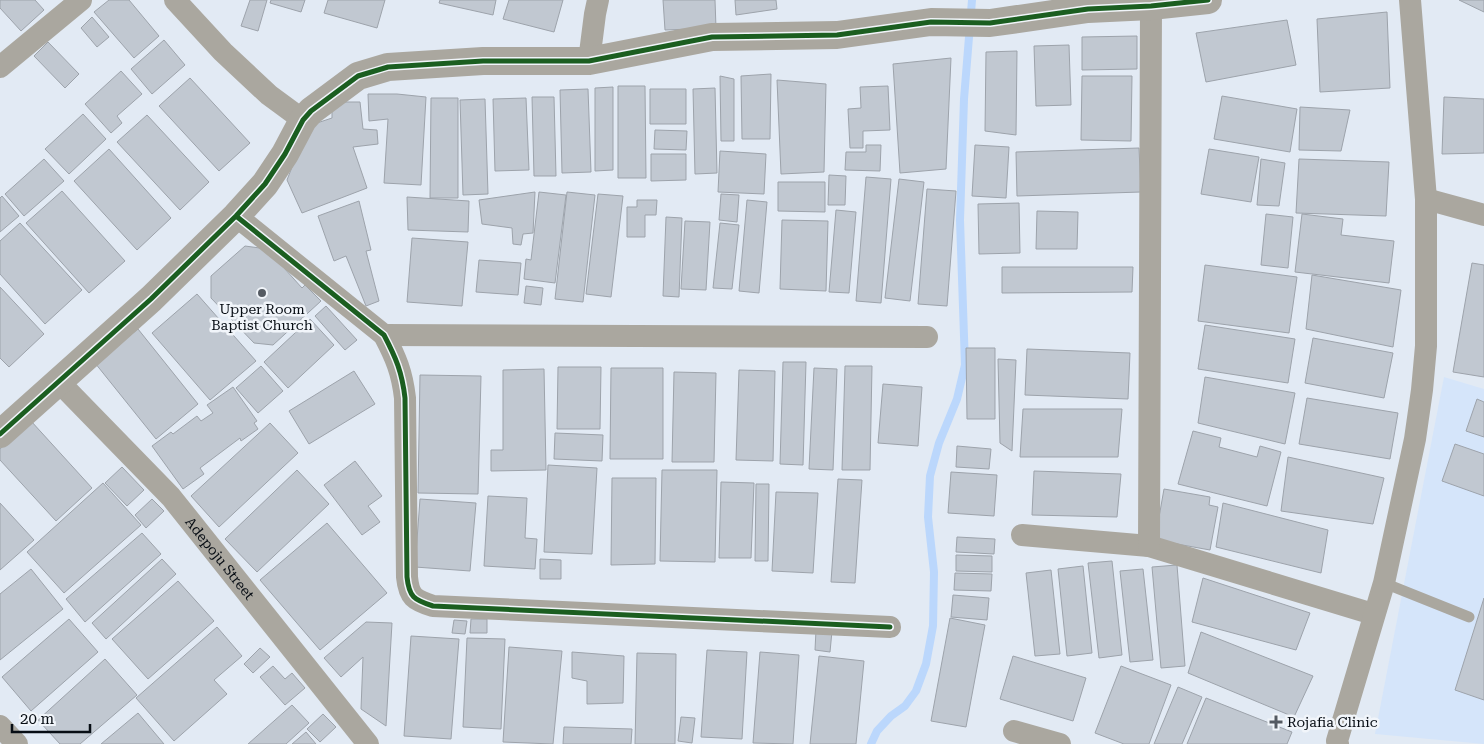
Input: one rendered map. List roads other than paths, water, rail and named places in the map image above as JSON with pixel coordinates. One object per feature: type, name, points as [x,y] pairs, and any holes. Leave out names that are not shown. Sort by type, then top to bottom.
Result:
[{"type":"street","points":[[0,67],[81,0]]},
{"type":"street","points":[[175,0],[223,52],[269,95],[303,120]]},
{"type":"street","points":[[589,61],[598,0]]},
{"type":"street","points":[[0,434],[150,299],[236,216],[265,184],[285,154],[303,120],[311,111],[358,76],[388,67],[483,61],[589,61],[712,38],[837,35],[931,22],[990,23],[1088,9],[1151,6],[1208,0]]},
{"type":"street","points":[[1336,743],[1373,614],[1384,583],[1415,439],[1422,390],[1426,346],[1426,199],[1410,0]]},
{"type":"street","points":[[1148,546],[1151,6]]},
{"type":"street","points":[[1426,199],[1484,216]]},
{"type":"street","points":[[236,216],[384,335],[403,378],[405,398],[407,576],[409,591],[418,602],[433,606],[890,627]]},
{"type":"street","points":[[384,335],[927,336]]},
{"type":"street","name":"Adepoju Street","points":[[59,382],[171,497],[368,744]]},
{"type":"street","points":[[1022,535],[1148,546],[1373,614]]},
{"type":"street","points":[[0,726],[17,744]]},
{"type":"street","points":[[1014,731],[1060,744]]},
{"type":"lane","points":[[1384,583],[1469,618]]},
{"type":"waterway","points":[[871,744],[877,731],[891,716],[905,706],[916,691],[926,664],[933,626],[934,572],[928,517],[930,476],[939,443],[957,399],[965,365],[960,220],[964,99],[972,0]]},
{"type":"place","name":"Upper Room Baptist Church","points":[[262,293]]},
{"type":"place","name":"Rojafia Clinic","points":[[1276,722]]}]
